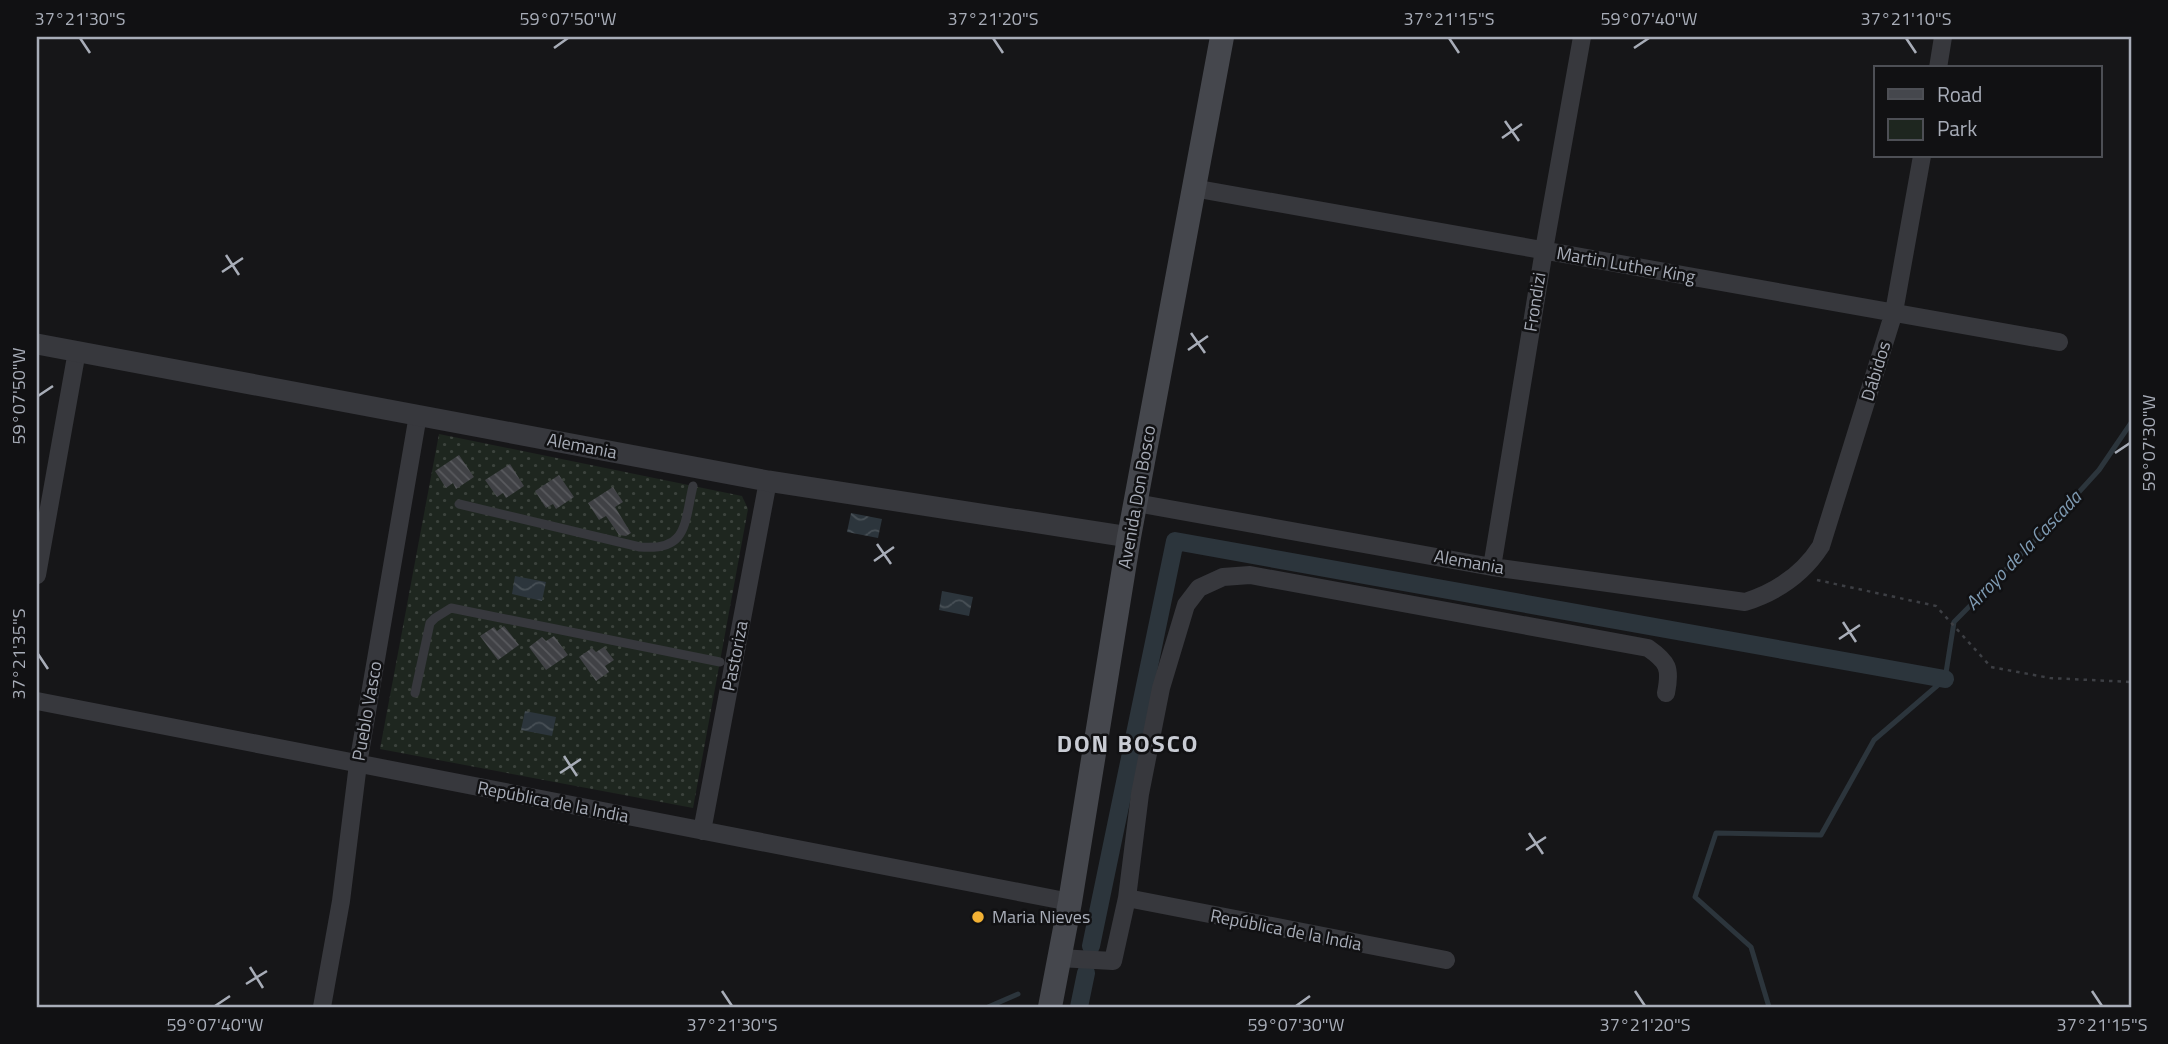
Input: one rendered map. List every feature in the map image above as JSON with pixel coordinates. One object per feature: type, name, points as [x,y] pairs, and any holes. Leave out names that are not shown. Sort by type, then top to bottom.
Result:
[{"type":"main road","name":"Avenida Don Bosco","points":[[1050,1007],[1070,902],[1129,537],[1222,37]]},
{"type":"street","name":"Frondizi","points":[[1492,567],[1582,37]]},
{"type":"street","points":[[1938,66],[1944,37]]},
{"type":"street","name":"Dábidos","points":[[1797,575],[1821,546],[1894,312],[1922,158]]},
{"type":"street","name":"Martin Luther King","points":[[1193,188],[2059,341]]},
{"type":"street","name":"Alemania","points":[[37,344],[768,481],[1129,537]]},
{"type":"street","points":[[37,575],[77,351]]},
{"type":"street","name":"Pueblo Vasco","points":[[322,1007],[341,901],[358,764],[418,415]]},
{"type":"street","name":"Pastoriza","points":[[702,831],[768,481]]},
{"type":"street","name":"Alemania","points":[[1136,503],[1492,567],[1745,602],[1763,597],[1797,575]]},
{"type":"street","points":[[1059,958],[1113,961],[1127,898],[1140,794],[1161,688],[1186,605],[1199,588],[1223,576],[1250,575],[1648,648],[1662,658],[1670,675],[1666,693]]},
{"type":"street","name":"República de la India","points":[[37,701],[1070,902]]},
{"type":"street","name":"República de la India","points":[[1127,898],[1446,960]]},
{"type":"lane","points":[[459,504],[640,547],[656,548],[670,545],[681,534],[693,486]]},
{"type":"lane","points":[[415,693],[430,623],[451,608],[720,662]]},
{"type":"path","points":[[1797,575],[1936,606],[1991,667],[2050,678],[2131,682]]},
{"type":"green space","points":[[439,434],[742,496],[748,509],[693,808],[380,749]]},
{"type":"water","points":[[851,513],[882,519],[878,538],[847,532]]},
{"type":"water","points":[[515,576],[546,582],[542,601],[512,594]]},
{"type":"water","points":[[942,591],[973,597],[969,616],[939,610]]},
{"type":"water","points":[[525,711],[556,717],[552,736],[521,730]]},
{"type":"building","points":[[459,455],[474,477],[456,489],[453,483],[446,488],[435,471]]},
{"type":"building","points":[[510,464],[524,486],[506,498],[503,493],[497,497],[485,480]]},
{"type":"building","points":[[559,475],[574,497],[556,509],[553,504],[546,508],[535,491]]},
{"type":"building","points":[[613,487],[623,502],[615,507],[631,533],[626,536],[619,535],[606,516],[599,520],[588,503]]},
{"type":"building","points":[[504,626],[519,645],[498,660],[480,636],[494,627],[497,631]]},
{"type":"building","points":[[554,636],[568,655],[546,670],[529,647],[542,637],[546,641]]},
{"type":"building","points":[[604,647],[614,660],[605,666],[609,672],[596,681],[579,657],[592,648],[596,652]]},
{"type":"waterway","name":"Arroyo de la Cascada","points":[[1769,1007],[1751,947],[1695,897],[1716,833],[1821,835],[1874,740],[1945,679],[1954,622],[2039,536],[2099,470],[2131,423]]},
{"type":"waterway","points":[[1091,946],[1175,541],[1945,679]]},
{"type":"waterway","points":[[1079,1007],[1086,973]]},
{"type":"waterway","points":[[988,1007],[1018,994]]},
{"type":"place","name":"Maria Nieves","points":[[978,917]]},
{"type":"district","name":"DON BOSCO","points":[[1128,744]]}]
